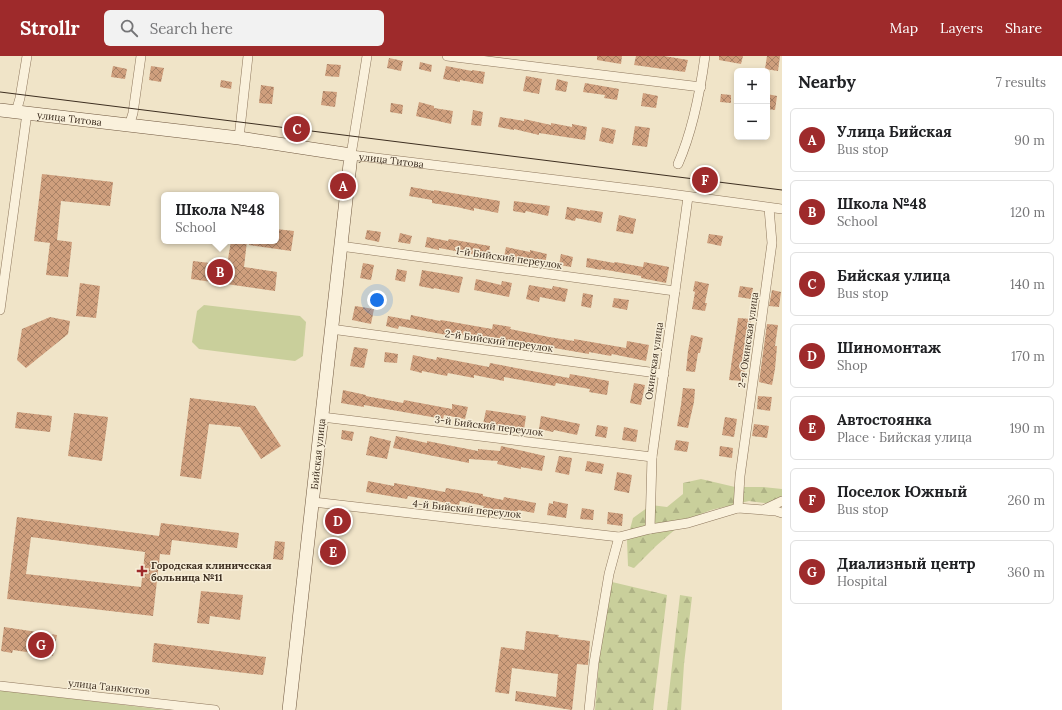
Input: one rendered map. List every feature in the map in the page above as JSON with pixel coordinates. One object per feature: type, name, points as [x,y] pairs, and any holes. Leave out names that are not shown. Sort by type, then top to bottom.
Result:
[{"type":"street","points":[[0,310],[22,112],[20,98],[27,56]]},
{"type":"street","points":[[129,126],[133,113],[141,56]]},
{"type":"street","points":[[239,138],[248,56]]},
{"type":"street","name":"Бийская улица","points":[[288,710],[313,502],[340,246],[351,155],[367,56]]},
{"type":"street","points":[[447,56],[701,88]]},
{"type":"street","points":[[678,164],[686,146],[701,88],[706,56]]},
{"type":"street","name":"улица Титова","points":[[0,110],[239,138],[351,155],[648,191],[782,209]]},
{"type":"street","name":"Окинская улица","points":[[650,529],[652,457],[688,197]]},
{"type":"street","name":"2-я Окинская улица","points":[[738,508],[740,476],[772,243],[769,208]]},
{"type":"street","name":"1-й Бийский переулок","points":[[340,246],[675,292]]},
{"type":"street","name":"2-й Бийский переулок","points":[[331,329],[664,374]]},
{"type":"street","name":"3-й Бийский переулок","points":[[322,417],[652,457]]},
{"type":"street","points":[[765,510],[782,501]]},
{"type":"street","name":"4-й Бийский переулок","points":[[313,502],[619,537]]},
{"type":"street","points":[[589,710],[594,663],[609,574],[619,537],[650,529],[688,523],[738,508],[782,512]]},
{"type":"street","name":"улица Танкистов","points":[[0,686],[216,710]]},
{"type":"green space","points":[[204,305],[300,316],[306,322],[303,356],[295,361],[199,349],[192,342],[197,311]]},
{"type":"green space","points":[[701,479],[735,487],[782,489],[782,504],[749,501],[711,510],[686,520],[656,546],[634,568],[628,566],[627,540],[633,518],[651,505],[667,507],[683,494],[683,483]]},
{"type":"green space","points":[[612,582],[667,595],[653,710],[595,710],[600,650]]},
{"type":"green space","points":[[680,595],[692,597],[684,664],[681,710],[667,710]]},
{"type":"green space","points":[[0,690],[166,710],[0,710]]},
{"type":"building","points":[[597,56],[622,56],[621,64],[597,60]]},
{"type":"building","points":[[636,56],[664,56],[688,60],[685,72],[634,65]]},
{"type":"building","points":[[719,56],[743,56],[741,64],[719,60]]},
{"type":"building","points":[[767,56],[780,56],[778,71],[765,68]]},
{"type":"building","points":[[389,58],[403,61],[401,71],[387,68]]},
{"type":"building","points":[[420,62],[432,65],[431,72],[419,69]]},
{"type":"building","points":[[327,64],[341,65],[339,77],[325,76]]},
{"type":"building","points":[[113,66],[127,69],[125,79],[111,77]]},
{"type":"building","points":[[151,66],[164,68],[161,82],[149,80]]},
{"type":"building","points":[[446,66],[485,72],[483,84],[443,79]]},
{"type":"building","points":[[526,76],[542,79],[539,94],[523,91]]},
{"type":"building","points":[[557,79],[568,82],[566,92],[555,90]]},
{"type":"building","points":[[221,80],[232,82],[231,89],[220,87]]},
{"type":"building","points":[[585,83],[619,89],[617,100],[604,98],[605,95],[583,92]]},
{"type":"building","points":[[261,85],[274,87],[272,104],[259,103]]},
{"type":"building","points":[[323,91],[337,92],[335,107],[321,105]]},
{"type":"building","points":[[643,93],[658,96],[656,108],[641,106]]},
{"type":"building","points":[[721,94],[731,95],[731,103],[720,102]]},
{"type":"building","points":[[770,95],[777,96],[775,110],[770,109]]},
{"type":"building","points":[[419,102],[434,106],[434,108],[453,111],[451,124],[416,116]]},
{"type":"building","points":[[391,103],[403,105],[402,114],[390,112]]},
{"type":"building","points":[[473,110],[483,112],[481,126],[471,125]]},
{"type":"building","points":[[500,117],[524,121],[524,119],[551,125],[551,123],[572,127],[572,124],[587,127],[585,140],[539,133],[539,135],[498,127]]},
{"type":"building","points":[[635,126],[650,128],[647,147],[632,145]]},
{"type":"building","points":[[602,127],[616,130],[613,144],[599,141]]},
{"type":"building","points":[[42,174],[113,182],[110,206],[61,201],[57,240],[72,242],[68,277],[46,275],[50,243],[34,241]]},
{"type":"building","points":[[411,187],[500,201],[498,213],[474,208],[474,211],[432,203],[432,200],[409,196]]},
{"type":"building","points":[[514,201],[550,206],[548,216],[526,211],[525,213],[513,211]]},
{"type":"building","points":[[567,207],[603,212],[601,223],[576,218],[575,221],[565,219]]},
{"type":"building","points":[[619,215],[636,219],[633,234],[616,231]]},
{"type":"building","points":[[279,229],[294,231],[291,251],[249,245],[279,244]]},
{"type":"building","points":[[367,230],[381,232],[379,242],[365,239]]},
{"type":"building","points":[[400,233],[412,236],[410,244],[398,242]]},
{"type":"building","points":[[709,234],[723,236],[721,246],[707,243]]},
{"type":"building","points":[[427,237],[490,246],[488,257],[439,248],[439,250],[425,247]]},
{"type":"building","points":[[230,244],[247,244],[244,267],[277,272],[275,291],[191,279],[193,261],[227,265]]},
{"type":"building","points":[[506,247],[547,254],[545,264],[504,257]]},
{"type":"building","points":[[561,254],[573,257],[571,267],[559,265]]},
{"type":"building","points":[[587,258],[643,267],[644,262],[669,267],[666,283],[641,278],[641,276],[586,267]]},
{"type":"building","points":[[363,263],[374,265],[371,280],[360,278]]},
{"type":"building","points":[[397,269],[407,271],[405,282],[395,280]]},
{"type":"building","points":[[422,270],[463,277],[459,293],[419,286]]},
{"type":"building","points":[[476,279],[501,285],[502,281],[512,283],[509,297],[474,290]]},
{"type":"building","points":[[695,281],[709,284],[705,311],[692,309]]},
{"type":"building","points":[[80,283],[100,286],[96,318],[76,316]]},
{"type":"building","points":[[529,285],[552,289],[553,286],[568,289],[565,302],[540,297],[539,302],[526,299]]},
{"type":"building","points":[[740,286],[753,288],[751,299],[738,297]]},
{"type":"building","points":[[772,290],[781,292],[779,307],[769,306]]},
{"type":"building","points":[[583,293],[593,295],[591,308],[581,306]]},
{"type":"building","points":[[614,298],[629,300],[627,310],[612,307]]},
{"type":"building","points":[[355,306],[374,309],[371,324],[352,320]]},
{"type":"building","points":[[411,315],[492,329],[493,324],[549,337],[574,341],[574,339],[626,348],[627,341],[649,345],[646,361],[612,354],[611,356],[589,352],[589,354],[453,333],[452,336],[399,326],[398,329],[386,326],[388,316],[410,320]]},
{"type":"building","points":[[50,317],[70,321],[68,334],[26,368],[17,360],[22,329]]},
{"type":"building","points":[[738,318],[751,319],[749,337],[747,336],[743,381],[729,380]]},
{"type":"building","points":[[767,324],[778,325],[775,346],[777,346],[775,369],[772,385],[759,382]]},
{"type":"building","points":[[691,335],[703,338],[700,353],[698,353],[695,372],[686,371]]},
{"type":"building","points":[[354,347],[368,349],[364,368],[350,366]]},
{"type":"building","points":[[385,352],[398,354],[397,363],[384,362]]},
{"type":"building","points":[[413,355],[436,360],[437,357],[489,367],[490,363],[569,378],[570,374],[609,381],[607,395],[589,392],[590,389],[556,383],[555,386],[504,377],[504,381],[474,375],[474,378],[448,373],[447,376],[422,371],[422,373],[410,370]]},
{"type":"building","points":[[634,383],[645,385],[641,405],[630,403]]},
{"type":"building","points":[[683,388],[695,389],[694,402],[688,428],[677,426]]},
{"type":"building","points":[[343,390],[403,403],[404,400],[452,409],[452,404],[468,407],[465,419],[444,415],[443,419],[364,405],[364,407],[341,403]]},
{"type":"building","points":[[758,396],[772,397],[770,411],[757,409]]},
{"type":"building","points":[[190,398],[255,406],[281,446],[261,459],[240,427],[209,424],[201,479],[180,476]]},
{"type":"building","points":[[486,410],[526,416],[524,430],[483,424]]},
{"type":"building","points":[[17,412],[52,416],[50,432],[15,428]]},
{"type":"building","points":[[74,413],[108,417],[102,461],[68,456]]},
{"type":"building","points":[[541,416],[580,424],[577,435],[554,430],[553,432],[539,429]]},
{"type":"building","points":[[725,417],[737,419],[734,437],[722,435]]},
{"type":"building","points":[[754,424],[769,426],[767,438],[752,436]]},
{"type":"building","points":[[597,425],[608,427],[606,438],[595,436]]},
{"type":"building","points":[[624,427],[638,430],[636,442],[622,440]]},
{"type":"building","points":[[342,430],[354,432],[352,441],[341,439]]},
{"type":"building","points":[[370,436],[391,441],[387,459],[366,455]]},
{"type":"building","points":[[396,436],[427,443],[427,441],[478,451],[478,449],[500,451],[501,446],[545,456],[542,471],[521,467],[521,469],[497,464],[498,461],[469,459],[469,463],[393,448]]},
{"type":"building","points":[[676,440],[689,442],[687,452],[674,450]]},
{"type":"building","points":[[720,446],[733,448],[732,458],[719,456]]},
{"type":"building","points":[[559,456],[572,458],[569,475],[555,472]]},
{"type":"building","points":[[587,461],[604,464],[602,474],[585,471]]},
{"type":"building","points":[[617,472],[632,475],[629,493],[614,490]]},
{"type":"building","points":[[368,481],[394,486],[394,483],[445,492],[446,488],[483,494],[483,496],[503,500],[504,497],[536,503],[534,513],[518,510],[517,514],[483,508],[484,506],[460,501],[459,505],[408,496],[407,499],[366,492]]},
{"type":"building","points":[[553,501],[568,504],[566,518],[547,515],[549,503],[553,504]]},
{"type":"building","points":[[582,508],[594,510],[593,520],[580,519]]},
{"type":"building","points":[[608,512],[623,514],[622,526],[607,524]]},
{"type":"building","points":[[17,517],[159,536],[161,523],[239,533],[237,548],[172,540],[170,555],[160,554],[153,616],[7,599]],"holes":[[[31,537],[145,552],[141,587],[26,574]]]},
{"type":"building","points":[[275,541],[285,542],[283,560],[273,559]]},
{"type":"building","points":[[323,547],[331,549],[328,564],[320,562]]},
{"type":"building","points":[[201,591],[243,595],[240,620],[210,616],[209,624],[197,623]]},
{"type":"building","points":[[4,627],[57,635],[53,656],[13,650],[12,653],[1,651]]},
{"type":"building","points":[[526,631],[590,641],[588,665],[577,664],[572,710],[515,701],[516,691],[556,697],[558,674],[512,668],[509,694],[495,692],[501,647],[524,650]]},
{"type":"building","points":[[154,643],[266,657],[263,675],[152,662]]},
{"type":"tram line","points":[[0,92],[782,190]]},
{"type":"place","name":"Бийская улица","points":[[297,129]]},
{"type":"place","name":"Поселок Южный","points":[[705,180]]},
{"type":"place","name":"Улица Бийская","points":[[343,186]]},
{"type":"place","name":"Школа №48","points":[[220,272]]},
{"type":"place","name":"Шиномонтаж","points":[[338,521]]},
{"type":"place","name":"Автостоянка","points":[[333,552]]},
{"type":"place","name":"Городская клиническая больница №11","points":[[142,571]]},
{"type":"place","name":"Диализный центр","points":[[41,645]]}]
